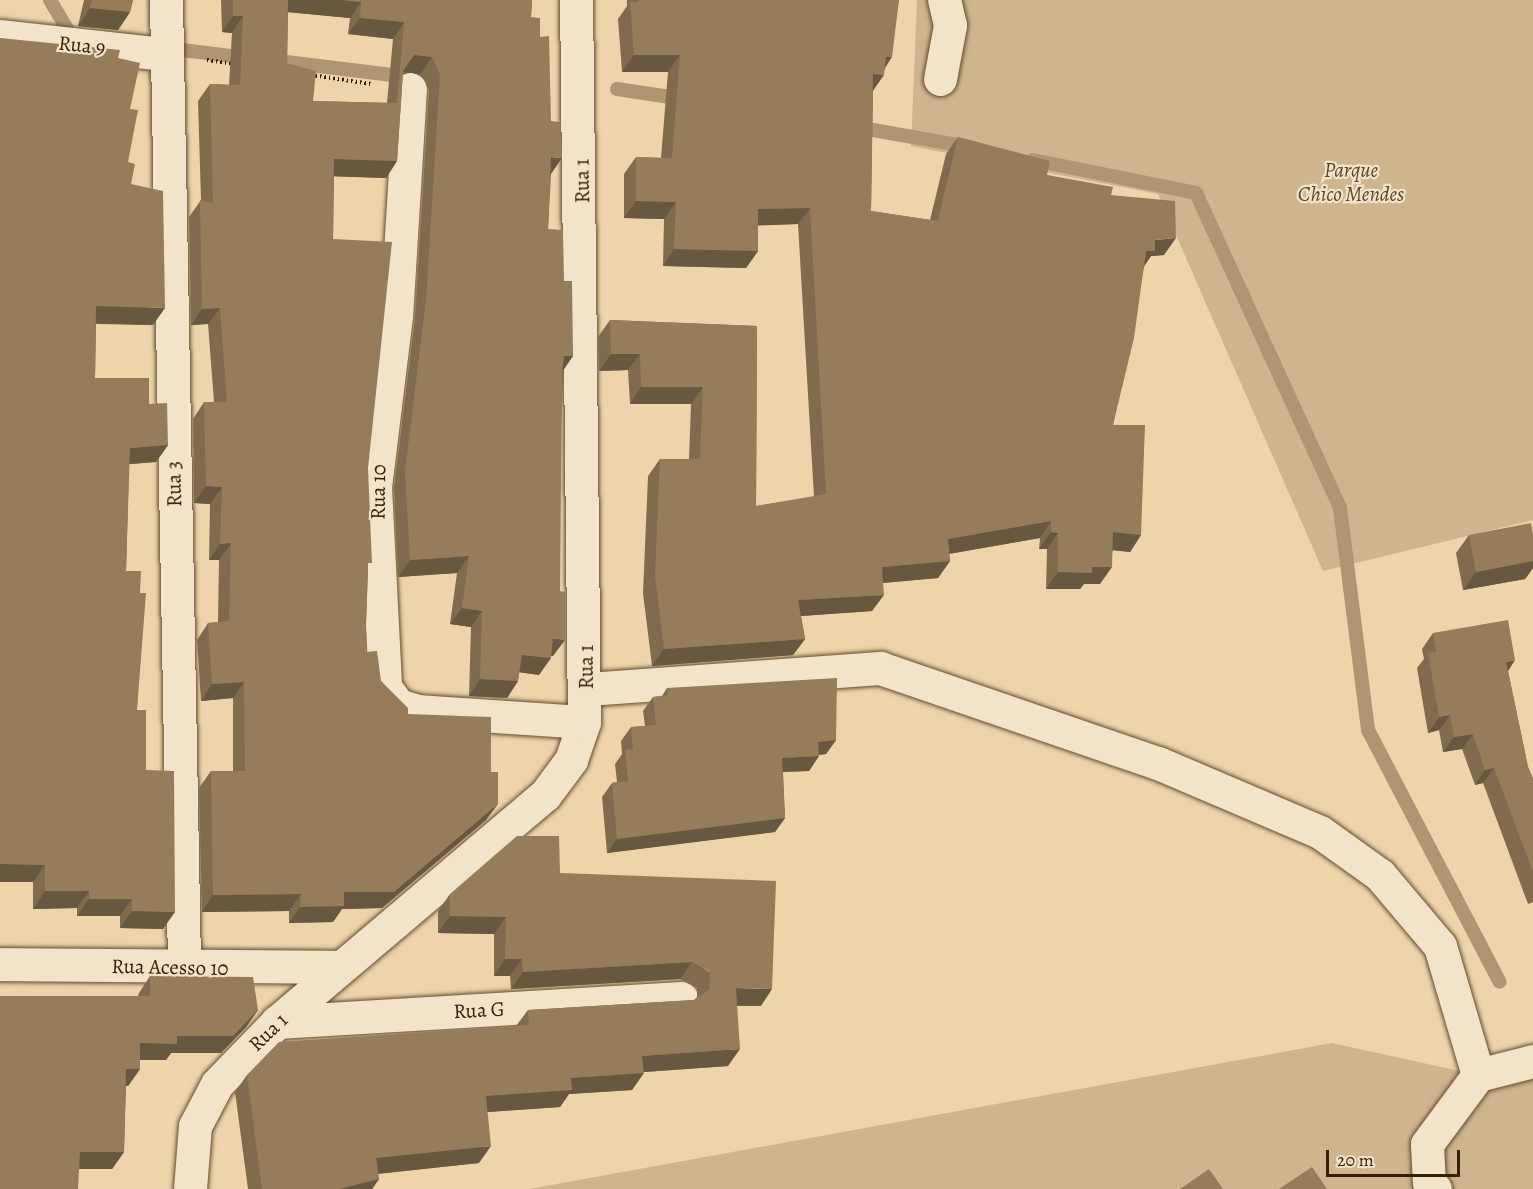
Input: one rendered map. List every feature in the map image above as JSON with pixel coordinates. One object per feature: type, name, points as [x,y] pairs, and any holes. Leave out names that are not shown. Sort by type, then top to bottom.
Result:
[{"type":"street","name":"Rua 3","points":[[166,0],[164,54],[184,968]]},
{"type":"street","name":"Rua 1","points":[[190,1179],[195,1126],[217,1083],[277,1022],[545,795],[571,760],[584,722],[587,689],[576,0]]},
{"type":"street","points":[[940,79],[950,25],[944,0]]},
{"type":"street","name":"Rua 9","points":[[0,36],[164,54]]},
{"type":"street","name":"Rua 10","points":[[410,89],[396,316],[375,487],[385,687],[398,705],[418,711],[584,722]]},
{"type":"street","points":[[587,689],[880,668],[1158,763],[1320,832],[1380,875],[1440,946],[1478,1075]]},
{"type":"street","name":"Rua Acesso 10","points":[[0,964],[184,968],[340,967]]},
{"type":"street","name":"Rua G","points":[[277,1022],[681,998]]},
{"type":"street","points":[[1435,1189],[1429,1183],[1426,1144],[1478,1075],[1533,1061]]},
{"type":"green space","name":"Parque Chico Mendes","points":[[917,0],[1533,0],[1533,520],[1323,571],[1158,194],[911,146]]},
{"type":"green space","points":[[1332,1043],[1478,1075],[1533,1057],[1533,1189],[529,1189]]},
{"type":"building","points":[[92,0],[133,0],[130,12],[90,8]]},
{"type":"building","points":[[233,0],[288,0],[287,63],[316,71],[313,101],[397,103],[404,22],[360,18],[361,2],[343,0],[532,0],[531,17],[540,18],[540,37],[549,36],[551,121],[560,122],[562,158],[551,157],[548,229],[563,230],[564,281],[572,281],[573,356],[564,356],[562,374],[560,591],[565,592],[565,640],[553,638],[551,658],[522,655],[518,681],[480,679],[482,611],[462,608],[469,556],[410,560],[405,471],[426,301],[440,74],[432,57],[414,55],[403,71],[397,161],[334,159],[333,239],[392,242],[368,468],[372,563],[368,563],[365,652],[377,651],[381,681],[408,708],[408,714],[491,717],[491,772],[498,772],[498,804],[394,892],[344,892],[344,906],[300,907],[301,894],[213,895],[211,771],[245,771],[244,682],[212,684],[208,623],[229,621],[231,543],[220,544],[222,487],[206,486],[204,402],[227,402],[220,308],[202,309],[200,200],[213,203],[210,84],[240,85],[243,16],[233,16]]},
{"type":"building","points":[[639,0],[899,0],[892,57],[886,57],[884,75],[873,74],[871,211],[938,221],[958,137],[1050,161],[1047,175],[1113,187],[1111,195],[1175,201],[1176,238],[1155,240],[1155,251],[1146,251],[1134,338],[1113,425],[1145,425],[1141,535],[1113,532],[1112,567],[1092,567],[1092,573],[1058,572],[1058,533],[1051,532],[1051,521],[948,539],[950,561],[882,567],[884,595],[798,600],[805,639],[664,649],[655,576],[660,459],[700,459],[703,387],[641,387],[640,354],[611,354],[610,320],[757,326],[756,506],[826,494],[810,208],[758,209],[758,251],[674,249],[676,202],[636,201],[636,157],[672,158],[680,55],[634,55],[630,2],[639,2]]},
{"type":"building","points":[[0,38],[120,50],[118,58],[140,63],[130,109],[138,110],[128,162],[135,164],[131,184],[163,191],[165,308],[96,306],[95,378],[149,378],[149,404],[167,403],[168,445],[130,448],[126,571],[141,571],[140,593],[146,593],[137,710],[146,710],[146,770],[174,771],[175,912],[132,911],[132,899],[89,899],[89,891],[45,891],[45,865],[0,864]]},
{"type":"building","points":[[1531,523],[1533,561],[1476,572],[1469,535]]},
{"type":"building","points":[[1508,620],[1515,660],[1506,662],[1528,767],[1533,779],[1533,872],[1494,768],[1485,770],[1473,734],[1454,737],[1450,715],[1439,717],[1428,653],[1436,652],[1433,633]]},
{"type":"building","points":[[837,678],[836,740],[818,742],[819,756],[782,758],[785,818],[617,839],[612,783],[628,781],[625,750],[633,749],[631,727],[656,725],[653,697],[668,695],[667,688]]},
{"type":"building","points":[[517,836],[559,836],[560,873],[776,881],[772,989],[736,988],[740,1049],[642,1056],[644,1073],[571,1078],[572,1090],[486,1096],[491,1146],[376,1158],[379,1179],[339,1189],[262,1189],[247,1075],[279,1042],[529,1025],[528,1010],[694,1000],[710,989],[709,971],[692,962],[523,972],[522,959],[505,959],[506,917],[450,916],[450,894]]},
{"type":"building","points":[[150,976],[253,977],[258,1010],[233,1036],[177,1036],[177,1044],[140,1043],[140,1069],[126,1069],[124,1152],[80,1152],[78,1189],[0,1189],[0,996],[150,996]]},
{"type":"building","points":[[1312,1167],[1327,1189],[1279,1189]]},
{"type":"building","points":[[1209,1169],[1223,1189],[1180,1189]]},
{"type":"waterway","points":[[50,0],[71,36],[78,37]]},
{"type":"waterway","points":[[166,48],[248,58]]},
{"type":"waterway","points":[[270,60],[441,81]]},
{"type":"waterway","points":[[617,89],[683,99]]},
{"type":"waterway","points":[[856,127],[970,147]]},
{"type":"waterway","points":[[1033,160],[1196,193],[1340,508],[1368,730],[1500,982]]}]
